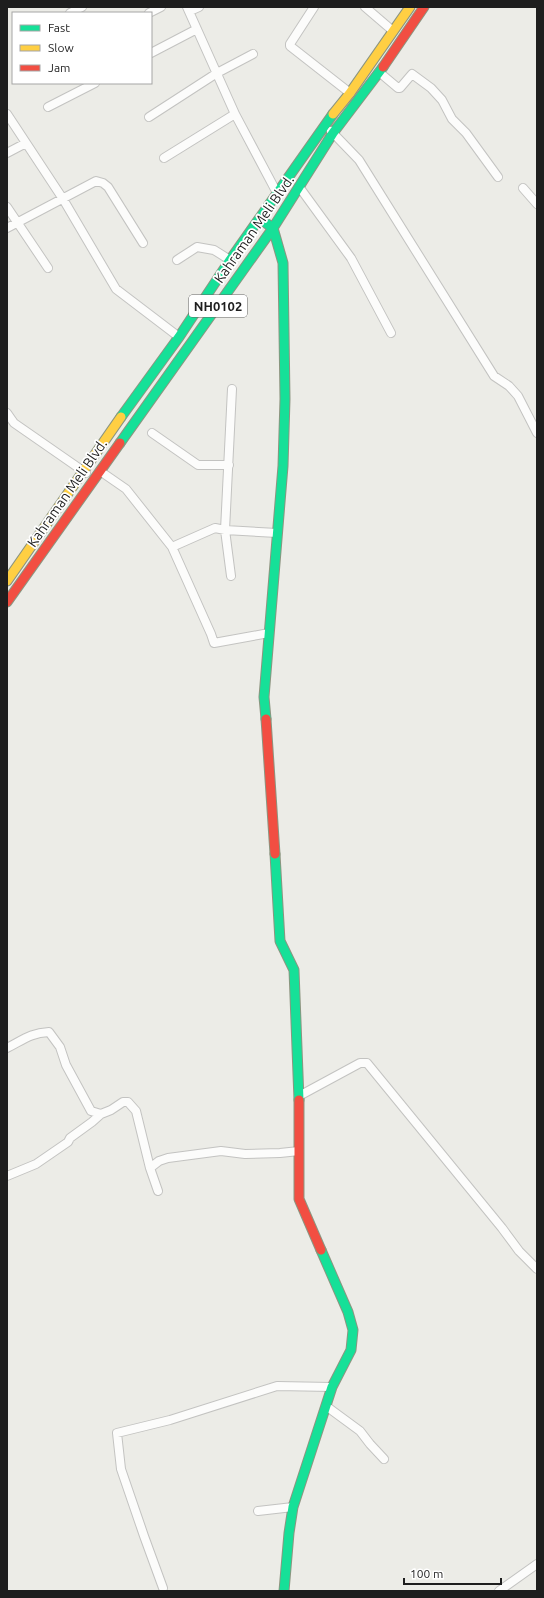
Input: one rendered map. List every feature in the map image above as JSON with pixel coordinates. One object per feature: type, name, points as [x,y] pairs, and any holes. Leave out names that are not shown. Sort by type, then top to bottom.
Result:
[{"type":"main road","name":"Kahraman Meli Blvd.","points":[[7,580],[84,472],[120,418],[179,337],[230,260],[324,125],[350,93],[410,7]]},
{"type":"main road","name":"Kahraman Meli Blvd.","points":[[7,602],[273,228],[300,188],[333,133],[379,72],[424,7]]},
{"type":"main road","points":[[260,219],[273,228],[283,263],[285,398],[283,466],[264,697],[273,811],[280,941],[294,970],[299,1096],[299,1199],[348,1312],[353,1330],[351,1350],[332,1387],[293,1507],[289,1532],[284,1591]]},
{"type":"street","points":[[72,12],[82,7]]},
{"type":"street","points":[[152,12],[161,7]]},
{"type":"street","points":[[199,7],[188,9],[235,114],[277,193]]},
{"type":"street","points":[[314,7],[290,46],[350,93]]},
{"type":"street","points":[[365,7],[393,31]]},
{"type":"street","points":[[152,52],[197,29]]},
{"type":"street","points":[[148,117],[217,73],[253,54]]},
{"type":"street","points":[[379,72],[398,88],[400,88],[412,74],[431,88],[442,100],[452,119],[466,133],[498,178]]},
{"type":"street","points":[[48,107],[93,84]]},
{"type":"street","points":[[7,114],[63,198],[116,289],[179,337]]},
{"type":"street","points":[[164,158],[235,114]]},
{"type":"street","points":[[324,125],[359,160],[494,376],[509,386],[518,396],[537,433]]},
{"type":"street","points":[[7,153],[26,143]]},
{"type":"street","points":[[7,228],[96,181],[103,183],[108,187],[143,243]]},
{"type":"street","points":[[300,188],[351,258],[391,333]]},
{"type":"street","points":[[523,188],[537,204]]},
{"type":"street","points":[[7,208],[48,268]]},
{"type":"street","points":[[177,260],[197,247],[214,250],[230,260]]},
{"type":"street","points":[[232,389],[225,530],[232,576]]},
{"type":"street","points":[[7,413],[14,423],[84,472],[97,474],[126,489],[172,547],[212,634],[214,643],[269,633]]},
{"type":"street","points":[[152,433],[198,465],[229,465]]},
{"type":"street","points":[[172,547],[215,528],[277,533]]},
{"type":"street","points":[[7,1048],[28,1035],[39,1032],[49,1032],[60,1047],[66,1065],[91,1111],[101,1114]]},
{"type":"street","points":[[299,1096],[360,1063],[367,1064],[502,1228],[519,1251],[537,1269]]},
{"type":"street","points":[[7,1176],[36,1164],[68,1142],[70,1138],[101,1114],[111,1110],[123,1102],[128,1102],[136,1111],[150,1168],[158,1191]]},
{"type":"street","points":[[150,1168],[159,1161],[168,1158],[221,1151],[245,1154],[299,1151]]},
{"type":"street","points":[[163,1588],[121,1469],[117,1433],[170,1420],[277,1386],[332,1387]]},
{"type":"street","points":[[326,1406],[360,1431],[384,1458]]},
{"type":"street","points":[[258,1511],[293,1507]]},
{"type":"street","points":[[499,1591],[525,1574],[537,1564]]},
{"type":"traffic: fast","points":[[120,443],[273,228],[333,133],[383,67]]},
{"type":"traffic: fast","points":[[121,417],[179,337],[230,260],[333,114]]},
{"type":"traffic: fast","points":[[260,219],[273,228],[283,263],[285,399],[283,466],[264,697],[266,719]]},
{"type":"traffic: fast","points":[[275,854],[280,941],[294,970],[299,1100]]},
{"type":"traffic: fast","points":[[284,1591],[289,1533],[293,1507],[332,1387],[351,1350],[353,1330],[348,1312],[321,1250]]},
{"type":"traffic: slow","points":[[333,114],[350,93],[410,7]]},
{"type":"traffic: slow","points":[[7,581],[121,417]]},
{"type":"traffic: jam","points":[[383,67],[424,7]]},
{"type":"traffic: jam","points":[[7,602],[120,443]]},
{"type":"traffic: jam","points":[[266,719],[275,854]]},
{"type":"traffic: jam","points":[[299,1100],[299,1199],[321,1250]]}]
